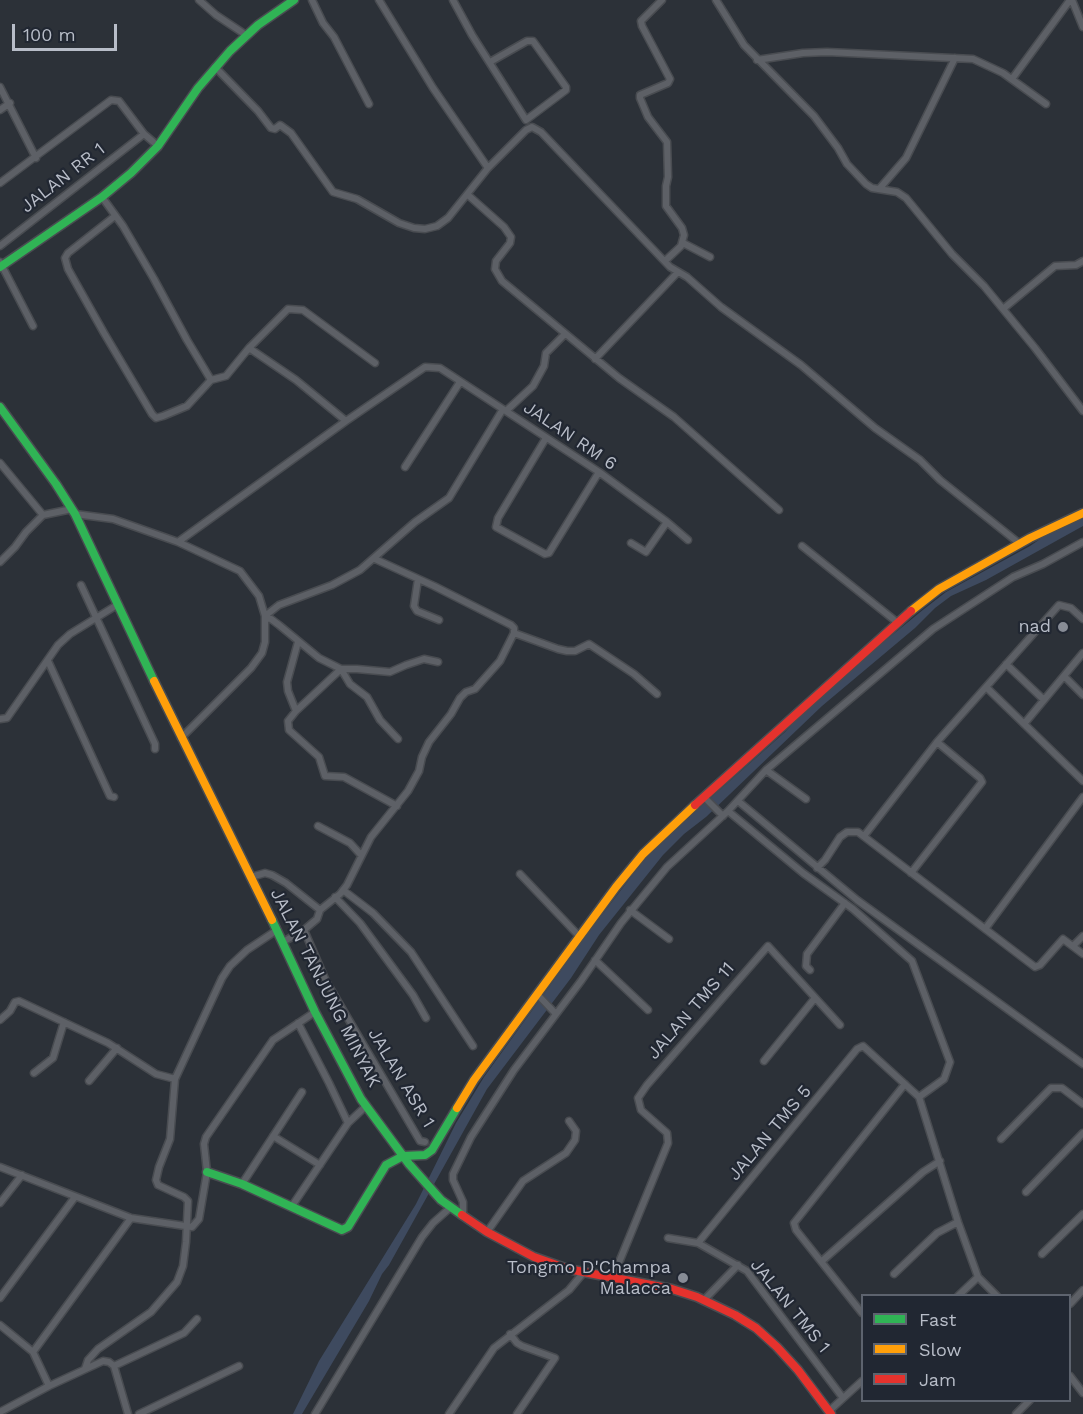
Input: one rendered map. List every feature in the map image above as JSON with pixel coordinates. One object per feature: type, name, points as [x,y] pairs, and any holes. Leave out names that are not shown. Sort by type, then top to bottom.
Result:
[{"type":"main road","points":[[1,265],[102,197],[138,166],[158,146],[188,100],[215,67],[246,35],[294,0]]},
{"type":"main road","name":"JALAN TANJUNG MINYAK","points":[[0,407],[62,493],[73,512],[315,1012],[366,1107],[403,1156],[441,1200],[451,1208],[488,1232],[534,1257],[584,1272],[672,1289],[704,1300],[735,1315],[764,1335],[798,1370],[830,1412]]},
{"type":"main road","points":[[207,1172],[242,1184],[342,1230],[348,1227],[386,1165],[403,1156],[425,1155],[432,1150],[474,1080],[643,854],[898,622],[939,589],[1056,524],[1083,513]]},
{"type":"street","points":[[199,0],[216,15],[246,35]]},
{"type":"street","points":[[312,0],[322,23],[334,38],[369,104]]},
{"type":"street","points":[[380,0],[433,88],[488,168]]},
{"type":"street","points":[[453,0],[526,120],[541,132],[665,261],[730,314],[801,365],[875,428],[920,460],[940,480],[1020,544]]},
{"type":"street","points":[[662,0],[641,21],[670,81],[640,95],[640,98],[648,117],[667,142],[666,206],[682,228],[683,243],[665,261]]},
{"type":"street","points":[[716,0],[744,45],[814,116],[859,178],[872,188],[897,192],[906,198],[952,254],[1003,309],[1083,411]]},
{"type":"street","points":[[1012,79],[1071,0],[1083,27]]},
{"type":"street","points":[[490,63],[530,40],[566,87],[565,93],[526,120]]},
{"type":"street","points":[[757,60],[827,52],[973,59],[1003,73],[1046,104]]},
{"type":"street","points":[[880,188],[906,158],[955,58]]},
{"type":"street","points":[[215,67],[258,111],[271,128],[275,129],[280,125],[291,133],[333,192],[357,199],[399,223],[414,228],[425,229],[436,226],[448,218],[488,168],[532,127]]},
{"type":"street","points":[[0,87],[36,158]]},
{"type":"street","points":[[0,183],[111,100],[119,101],[144,134],[158,146]]},
{"type":"street","points":[[0,110],[10,103]]},
{"type":"street","name":"JALAN RR 1","points":[[0,246],[144,134]]},
{"type":"street","points":[[468,195],[504,227],[511,237],[510,243],[496,261],[495,269],[502,281],[619,378],[674,417],[779,510]]},
{"type":"street","points":[[102,197],[154,279],[211,380]]},
{"type":"street","points":[[115,216],[68,253],[65,258],[68,269],[109,342],[156,418],[187,406],[211,380],[226,376],[249,348],[288,309],[303,310],[375,363]]},
{"type":"street","points":[[683,243],[710,257]]},
{"type":"street","points":[[1003,309],[1056,266],[1070,266],[1083,261]]},
{"type":"street","points":[[1,265],[33,326]]},
{"type":"street","points":[[596,359],[678,273]]},
{"type":"street","points":[[265,617],[279,605],[332,585],[360,570],[415,522],[449,498],[504,410],[533,386],[544,366],[546,353],[565,334]]},
{"type":"street","points":[[178,542],[346,421],[296,380],[249,348]]},
{"type":"street","name":"JALAN RM 6","points":[[346,421],[429,366],[440,368],[599,472],[688,540]]},
{"type":"street","points":[[405,466],[460,382]]},
{"type":"street","points":[[546,438],[498,518],[496,527],[545,554],[551,552],[599,472]]},
{"type":"street","points":[[0,464],[43,515]]},
{"type":"street","points":[[0,562],[43,515],[73,512],[113,519],[178,542],[243,574],[255,590],[264,609],[265,642],[259,658],[182,738]]},
{"type":"street","points":[[631,543],[646,552],[667,522]]},
{"type":"street","points":[[463,1216],[463,1202],[453,1180],[453,1174],[471,1137],[514,1070],[555,1013],[630,910],[667,867],[738,801],[766,770],[933,629],[1013,577],[1083,542]]},
{"type":"street","points":[[802,546],[898,622]]},
{"type":"street","points":[[283,942],[304,930],[317,919],[320,910],[343,890],[371,837],[397,806],[419,771],[429,742],[451,714],[460,698],[475,688],[493,669],[514,633],[511,625],[375,559]]},
{"type":"street","points":[[418,579],[414,606],[417,611],[439,620]]},
{"type":"street","points":[[81,585],[155,749]]},
{"type":"street","points":[[0,719],[8,718],[58,645],[70,634],[117,605]]},
{"type":"street","points":[[864,836],[937,742],[1059,605],[1071,608],[1083,619]]},
{"type":"street","points":[[265,617],[279,624],[325,662],[341,669],[390,672],[424,659],[438,662]]},
{"type":"street","points":[[514,633],[558,650],[575,651],[590,644],[634,674],[657,694]]},
{"type":"street","points":[[296,711],[287,682],[298,642]]},
{"type":"street","points":[[1024,724],[1083,653]]},
{"type":"street","points":[[48,661],[110,796],[114,797]]},
{"type":"street","points":[[1006,664],[1044,700]]},
{"type":"street","points":[[341,669],[296,711],[288,721],[289,730],[319,757],[325,776],[344,777],[397,806]]},
{"type":"street","points":[[341,669],[350,684],[367,697],[380,720],[398,739]]},
{"type":"street","points":[[1064,676],[1083,695]]},
{"type":"street","points":[[986,687],[1083,781]]},
{"type":"street","points":[[911,873],[982,782],[937,742]]},
{"type":"street","points":[[766,770],[806,799]]},
{"type":"street","points":[[985,928],[1083,797]]},
{"type":"street","points":[[705,798],[868,921],[912,961],[950,1062],[944,1079],[919,1097]]},
{"type":"street","points":[[738,801],[874,913],[1083,1064]]},
{"type":"street","points":[[318,826],[350,843],[361,855]]},
{"type":"street","points":[[817,868],[840,837],[848,832],[858,832],[1035,967],[1040,965],[1063,939],[1083,954]]},
{"type":"street","points":[[251,877],[265,873],[272,875],[320,910]]},
{"type":"street","points":[[520,874],[580,937]]},
{"type":"street","points":[[343,890],[374,913],[411,952],[473,1046]]},
{"type":"street","points":[[335,897],[360,923],[413,995],[426,1018]]},
{"type":"street","points":[[810,970],[806,966],[807,954],[845,903]]},
{"type":"street","points":[[630,910],[669,939]]},
{"type":"street","points":[[868,921],[874,913]]},
{"type":"street","points":[[85,1370],[88,1360],[98,1349],[151,1312],[177,1282],[183,1266],[188,1201],[184,1197],[163,1189],[156,1180],[170,1139],[175,1079],[222,978],[230,966],[247,950],[277,930]]},
{"type":"street","name":"JALAN ASR 1","points":[[304,930],[326,981],[420,1141],[425,1142]]},
{"type":"street","points":[[1073,946],[1083,936]]},
{"type":"street","name":"JALAN TMS 11","points":[[614,1277],[668,1143],[667,1133],[641,1110],[638,1098],[647,1084],[768,946],[815,998]]},
{"type":"street","points":[[595,960],[648,1010]]},
{"type":"street","points":[[538,996],[555,1013]]},
{"type":"street","points":[[764,1061],[815,998],[840,1025]]},
{"type":"street","points":[[0,1020],[18,1001],[117,1048],[156,1074],[175,1079]]},
{"type":"street","points":[[0,1167],[131,1218],[192,1227],[199,1219],[207,1172],[204,1144],[206,1137],[273,1040],[315,1012]]},
{"type":"street","points":[[34,1073],[53,1058],[64,1022]]},
{"type":"street","points":[[298,1023],[348,1123]]},
{"type":"street","name":"JALAN TMS 5","points":[[698,1243],[857,1049],[863,1046],[866,1048],[905,1084]]},
{"type":"street","points":[[89,1081],[117,1048]]},
{"type":"street","points":[[861,1312],[796,1230],[794,1223],[905,1084],[919,1097],[958,1222],[978,1277],[995,1294]]},
{"type":"street","points":[[1001,1139],[1051,1088],[1062,1088],[1083,1104]]},
{"type":"street","points":[[242,1184],[302,1092]]},
{"type":"street","points":[[292,1206],[348,1123],[366,1107]]},
{"type":"street","points":[[488,1232],[523,1181],[566,1153],[575,1140],[576,1131],[569,1121]]},
{"type":"street","points":[[1026,1192],[1083,1133]]},
{"type":"street","points":[[273,1136],[320,1165]]},
{"type":"street","points":[[822,1261],[923,1172],[940,1161]]},
{"type":"street","points":[[0,1203],[22,1175]]},
{"type":"street","points":[[0,1299],[75,1197]]},
{"type":"street","points":[[315,1414],[422,1237],[433,1223],[451,1208]]},
{"type":"street","points":[[1042,1254],[1083,1214]]},
{"type":"street","points":[[33,1352],[131,1218]]},
{"type":"street","points":[[894,1274],[937,1233],[958,1222]]},
{"type":"street","name":"JALAN TMS 1","points":[[668,1238],[698,1243],[747,1271],[843,1398]]},
{"type":"street","points":[[704,1300],[738,1264]]},
{"type":"street","points":[[449,1414],[494,1348],[569,1290],[584,1272]]},
{"type":"street","points":[[960,1294],[978,1277]]},
{"type":"street","points":[[1071,1303],[1083,1290]]},
{"type":"street","points":[[114,1366],[184,1333],[197,1319]]},
{"type":"street","points":[[0,1325],[33,1352],[49,1386]]},
{"type":"street","points":[[510,1334],[522,1346],[555,1358],[517,1414]]},
{"type":"street","points":[[0,1412],[103,1361],[114,1366],[128,1414]]},
{"type":"street","points":[[139,1414],[239,1366]]},
{"type":"street","points":[[1071,1377],[1083,1393]]},
{"type":"street","points":[[830,1412],[861,1381]]},
{"type":"street","points":[[1016,1414],[1029,1402]]},
{"type":"water","points":[[1083,518],[1083,526],[986,580],[951,596],[935,608],[915,628],[822,706],[663,855],[599,935],[571,978],[487,1089],[369,1301],[302,1414],[293,1414],[319,1361],[416,1204],[456,1123],[484,1077],[644,860],[663,840],[785,732],[820,694],[924,609],[946,592],[1046,535]]},
{"type":"traffic: fast","points":[[0,267],[102,197],[131,173],[158,146],[198,88],[230,51],[258,25],[294,0]]},
{"type":"traffic: fast","points":[[0,407],[75,514],[154,681]]},
{"type":"traffic: fast","points":[[272,920],[315,1012],[361,1099],[409,1164],[441,1200],[462,1215]]},
{"type":"traffic: fast","points":[[207,1172],[242,1184],[342,1230],[348,1227],[386,1165],[403,1156],[425,1155],[432,1150],[457,1108]]},
{"type":"traffic: slow","points":[[911,611],[939,589],[1030,538],[1083,513]]},
{"type":"traffic: slow","points":[[154,681],[272,920]]},
{"type":"traffic: slow","points":[[457,1108],[474,1080],[616,887],[643,854],[695,805]]},
{"type":"traffic: jam","points":[[695,805],[911,611]]},
{"type":"traffic: jam","points":[[462,1215],[487,1232],[534,1257],[568,1269],[672,1289],[697,1297],[735,1315],[756,1328],[777,1347],[798,1370],[831,1414]]},
{"type":"place","name":"nad","points":[[1063,627]]},
{"type":"place","name":"Tongmo D'Champa Malacca","points":[[683,1278]]}]
